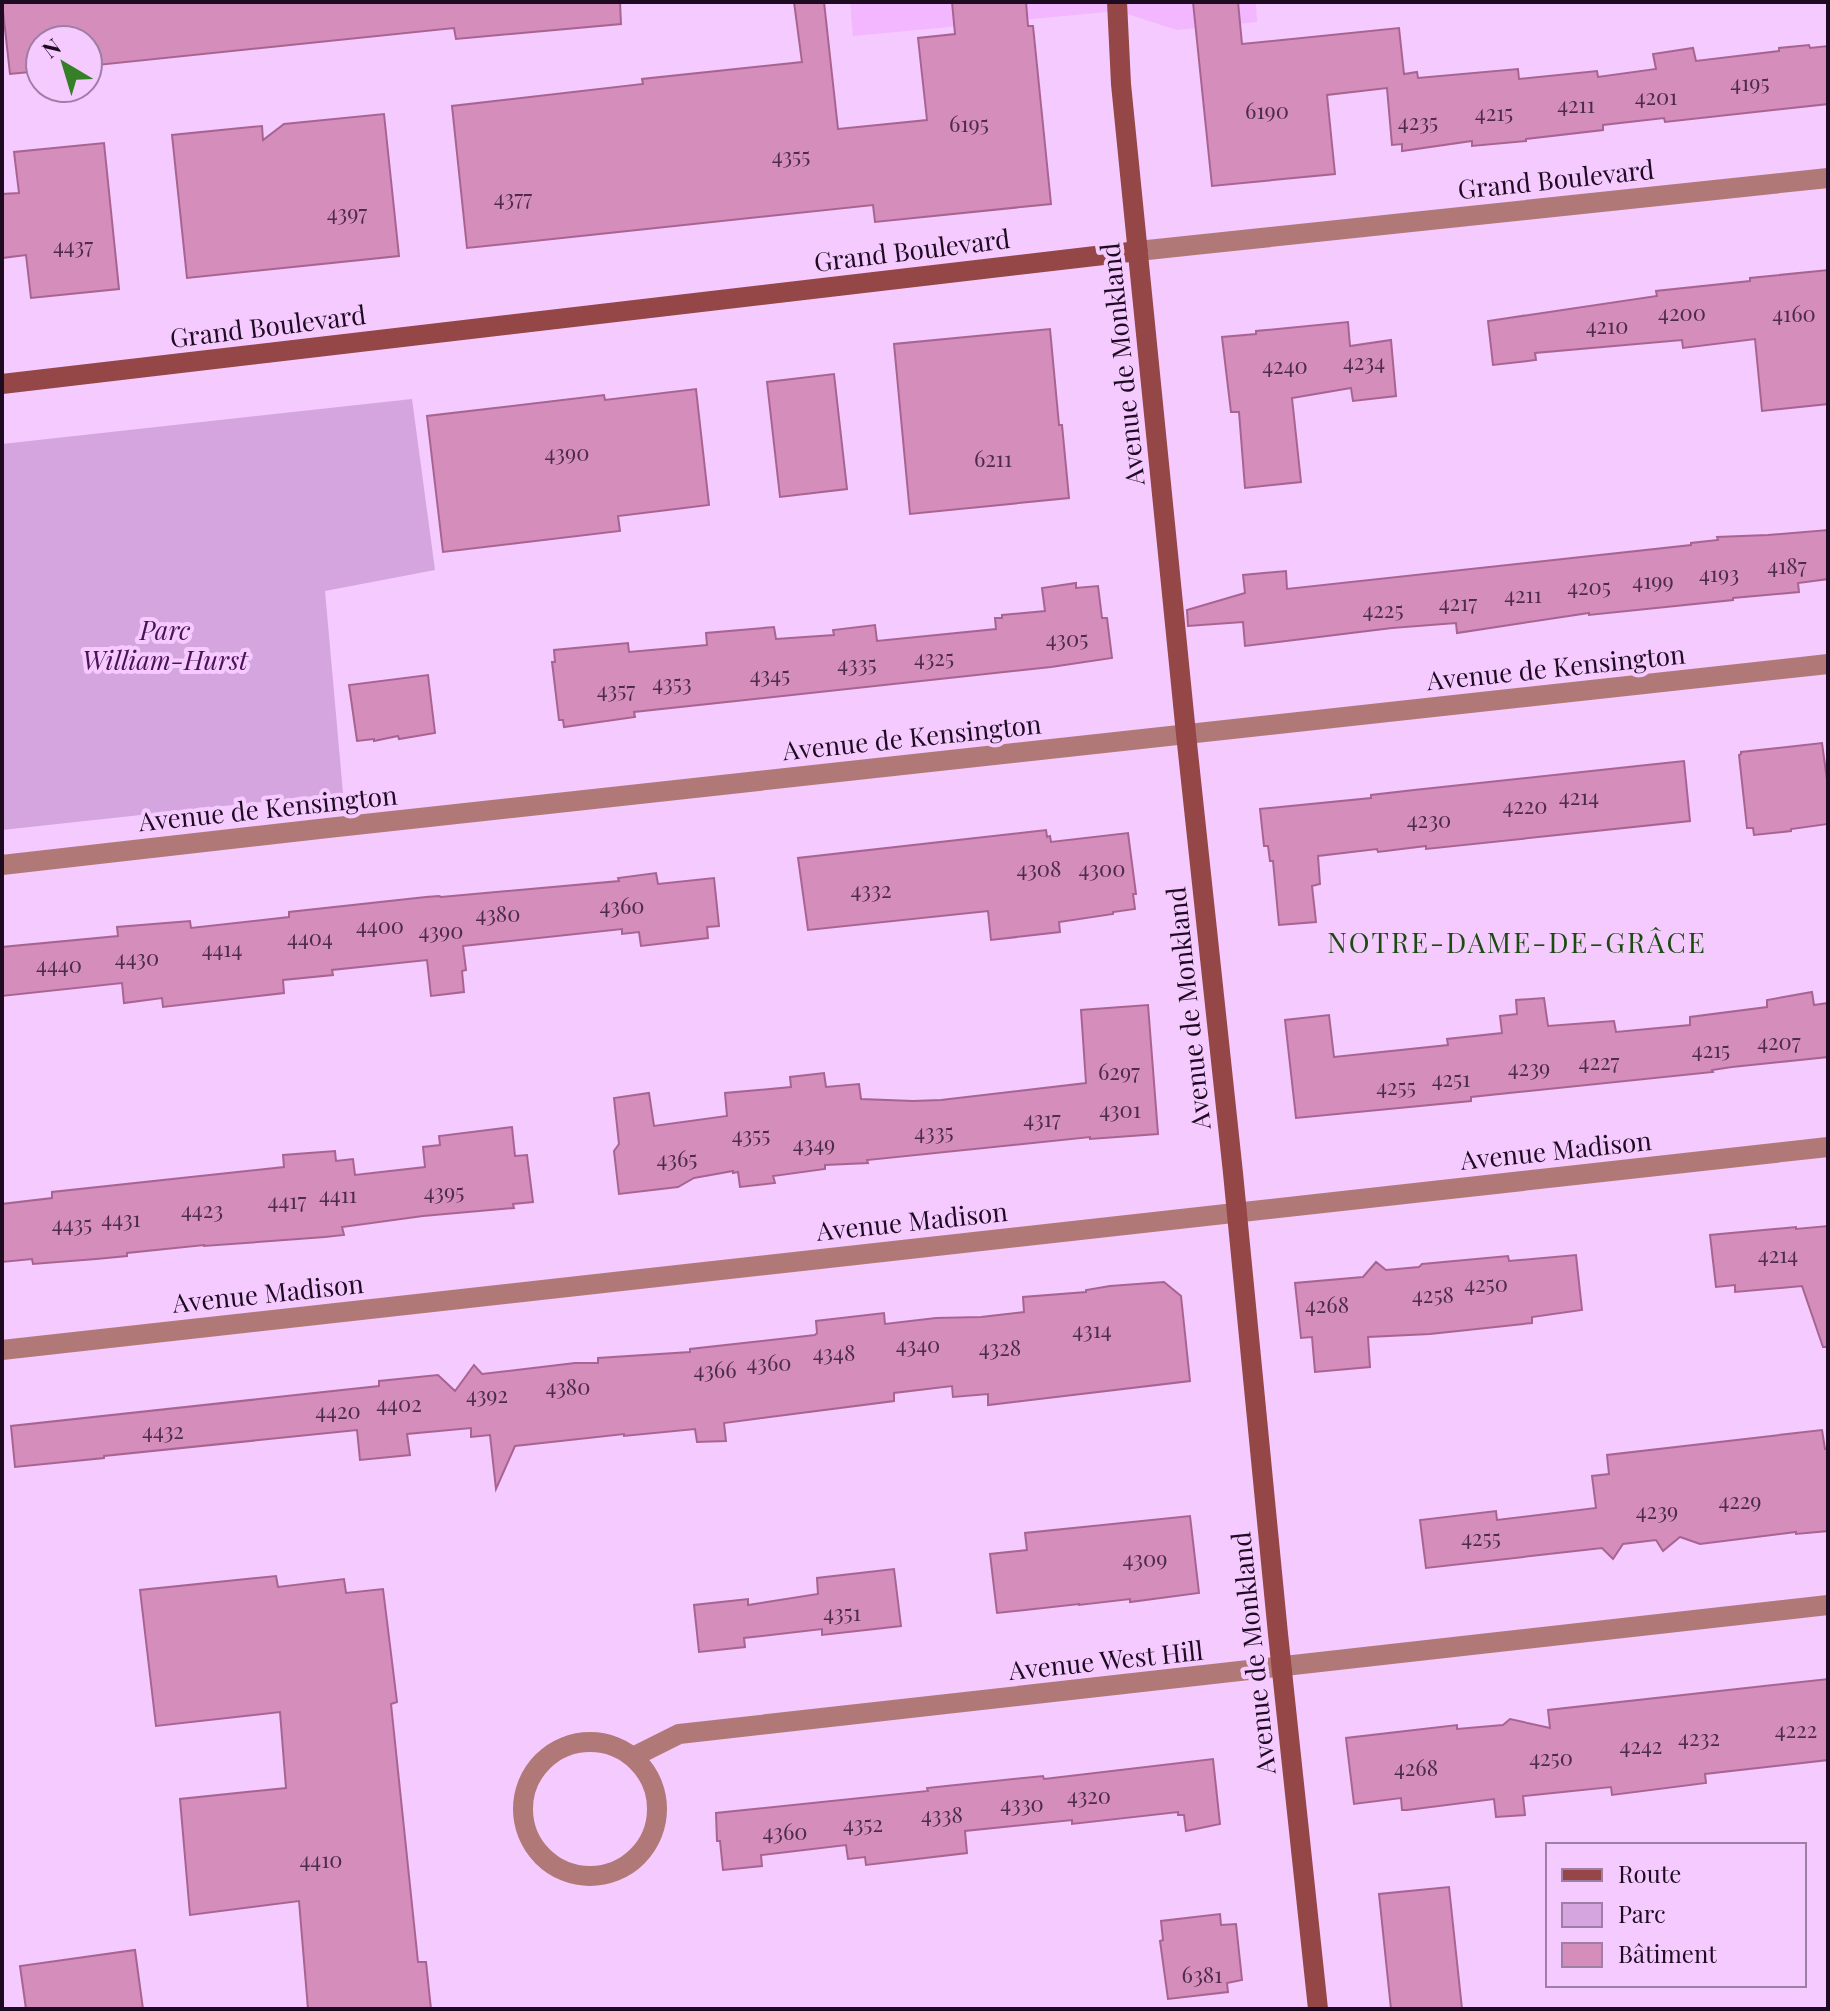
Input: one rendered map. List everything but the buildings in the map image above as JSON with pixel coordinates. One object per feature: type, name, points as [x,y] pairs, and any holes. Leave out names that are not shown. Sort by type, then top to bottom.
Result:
[{"type":"street","name":"Avenue de Monkland","points":[[1117,2],[1121,84],[1186,734],[1318,2009]]},
{"type":"street","name":"Grand Boulevard","points":[[2,384],[1138,251],[1828,178]]},
{"type":"street","name":"Avenue de Kensington","points":[[2,865],[1828,664]]},
{"type":"street","name":"Avenue Madison","points":[[2,1350],[1828,1147]]},
{"type":"street","name":"Avenue West Hill","points":[[633,1757],[679,1734],[1828,1605]]},
{"type":"street","points":[[593,1741],[614,1746],[633,1757],[648,1774],[656,1794],[657,1817],[651,1838],[638,1857],[619,1869],[598,1876],[576,1875],[555,1867],[538,1852],[527,1833],[523,1811],[526,1790],[535,1770],[551,1754],[571,1744],[593,1741]]},
{"type":"shaded area","points":[[850,2],[1256,2],[1257,22],[1177,30],[1118,11],[853,36]]},
{"type":"green space","name":"Parc William-Hurst","points":[[412,399],[435,570],[325,591],[343,793],[2,830],[2,444]]},
{"type":"district","name":"NOTRE-DAME-DE-GRÂCE","points":[[1517,943]]}]
